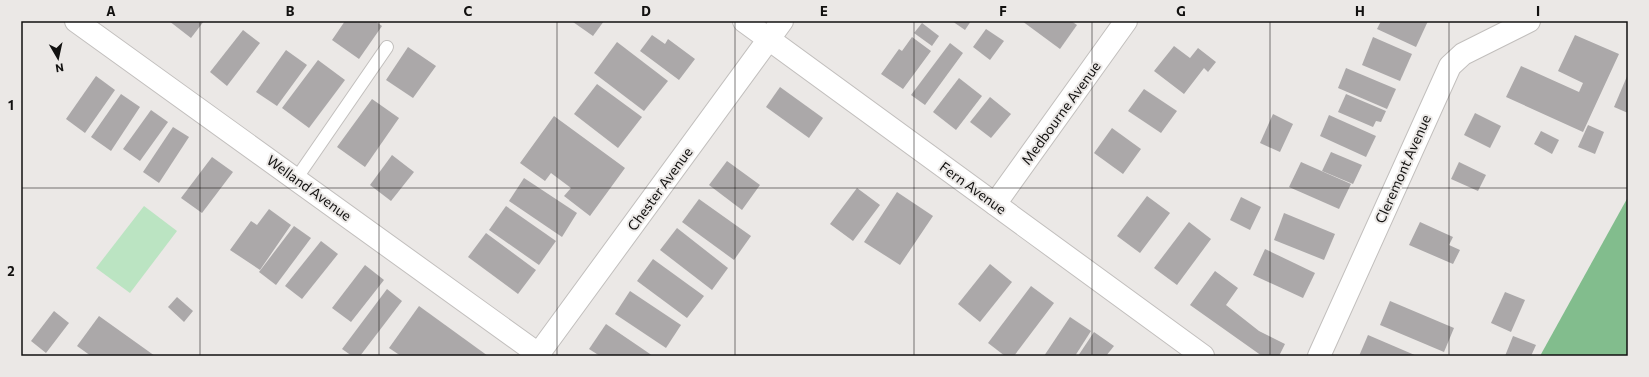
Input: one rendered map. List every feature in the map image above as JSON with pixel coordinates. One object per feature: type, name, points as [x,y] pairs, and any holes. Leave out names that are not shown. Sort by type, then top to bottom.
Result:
[{"type":"street","name":"Welland Avenue","points":[[76,21],[539,355]]},
{"type":"street","name":"Fern Avenue","points":[[744,21],[1203,356]]},
{"type":"street","name":"Chester Avenue","points":[[539,355],[782,21]]},
{"type":"street","name":"Medbourne Avenue","points":[[995,204],[1126,21]]},
{"type":"street","name":"Cleremont Avenue","points":[[1319,356],[1450,66],[1463,54],[1529,21]]},
{"type":"lane","points":[[296,179],[387,47]]},
{"type":"green space","points":[[1628,197],[1628,356],[1540,356]]},
{"type":"green space","points":[[144,206],[177,231],[130,293],[96,268]]},
{"type":"building","points":[[169,21],[204,21],[191,38]]},
{"type":"building","points":[[345,21],[375,21],[382,26],[359,59],[332,40]]},
{"type":"building","points":[[604,21],[593,36],[573,22]]},
{"type":"building","points":[[952,21],[971,21],[965,30]]},
{"type":"building","points":[[1022,21],[1071,21],[1077,25],[1060,49]]},
{"type":"building","points":[[1381,21],[1428,21],[1416,47],[1377,29]]},
{"type":"building","points":[[922,23],[939,36],[932,46],[914,33]]},
{"type":"building","points":[[986,29],[1004,41],[990,60],[973,47]]},
{"type":"building","points":[[243,30],[260,43],[227,86],[210,72]]},
{"type":"building","points":[[652,35],[665,44],[668,39],[695,59],[679,80],[640,51]]},
{"type":"building","points":[[1575,35],[1619,54],[1583,132],[1506,97],[1521,66],[1579,92],[1583,83],[1558,71]]},
{"type":"building","points":[[912,37],[931,51],[903,89],[881,74],[899,49],[902,51]]},
{"type":"building","points":[[1373,37],[1412,54],[1400,81],[1362,65]]},
{"type":"building","points":[[617,42],[668,81],[644,111],[594,73]]},
{"type":"building","points":[[950,43],[963,53],[925,105],[911,95]]},
{"type":"building","points":[[1174,46],[1190,58],[1198,48],[1216,62],[1208,72],[1204,68],[1184,94],[1154,71]]},
{"type":"building","points":[[408,47],[436,66],[413,98],[386,80]]},
{"type":"building","points":[[286,50],[307,65],[277,106],[256,92]]},
{"type":"building","points":[[318,60],[345,80],[309,128],[282,108]]},
{"type":"building","points":[[1346,68],[1396,89],[1387,109],[1338,88]]},
{"type":"building","points":[[1628,74],[1628,113],[1614,107]]},
{"type":"building","points":[[96,76],[115,90],[85,133],[66,119]]},
{"type":"building","points":[[959,78],[982,96],[956,130],[933,112]]},
{"type":"building","points":[[597,84],[642,117],[618,148],[574,114]]},
{"type":"building","points":[[780,87],[823,118],[809,138],[766,107]]},
{"type":"building","points":[[1144,89],[1177,111],[1161,133],[1128,111]]},
{"type":"building","points":[[121,94],[140,107],[111,151],[91,137]]},
{"type":"building","points":[[1346,94],[1386,111],[1381,122],[1376,121],[1373,127],[1338,112]]},
{"type":"building","points":[[990,97],[1011,114],[991,138],[970,122]]},
{"type":"building","points":[[372,99],[399,118],[365,167],[337,147]]},
{"type":"building","points":[[151,110],[168,122],[140,161],[123,149]]},
{"type":"building","points":[[1475,113],[1501,126],[1490,148],[1464,135]]},
{"type":"building","points":[[1273,114],[1293,124],[1280,152],[1260,143]]},
{"type":"building","points":[[1329,115],[1376,136],[1366,157],[1320,136]]},
{"type":"building","points":[[554,116],[625,168],[590,216],[564,196],[571,188],[551,173],[545,181],[520,163]]},
{"type":"building","points":[[1588,125],[1604,132],[1595,154],[1578,147]]},
{"type":"building","points":[[173,127],[189,137],[159,183],[143,172]]},
{"type":"building","points":[[1112,128],[1141,149],[1123,174],[1094,153]]},
{"type":"building","points":[[1541,131],[1559,140],[1552,154],[1534,144]]},
{"type":"building","points":[[1331,152],[1362,165],[1353,184],[1322,171]]},
{"type":"building","points":[[392,155],[414,172],[391,201],[370,185]]},
{"type":"building","points":[[212,157],[233,172],[202,213],[181,198]]},
{"type":"building","points":[[727,161],[760,185],[742,210],[709,185]]},
{"type":"building","points":[[1301,162],[1351,184],[1339,209],[1289,187]]},
{"type":"building","points":[[1459,162],[1486,175],[1478,191],[1451,179]]},
{"type":"building","points":[[524,178],[577,213],[562,237],[509,201]]},
{"type":"building","points":[[857,188],[880,205],[853,241],[830,224]]},
{"type":"building","points":[[897,192],[933,216],[900,265],[864,242]]},
{"type":"building","points":[[1147,196],[1170,213],[1140,253],[1117,236]]},
{"type":"building","points":[[1241,197],[1261,207],[1250,230],[1230,220]]},
{"type":"building","points":[[699,199],[751,236],[734,260],[682,222]]},
{"type":"building","points":[[506,206],[556,241],[539,265],[489,230]]},
{"type":"building","points":[[269,209],[291,225],[260,270],[230,250],[251,221],[257,225]]},
{"type":"building","points":[[1284,213],[1335,234],[1324,260],[1274,240]]},
{"type":"building","points":[[1189,222],[1211,239],[1177,285],[1154,268]]},
{"type":"building","points":[[1420,222],[1453,237],[1449,245],[1460,250],[1453,264],[1409,245]]},
{"type":"building","points":[[294,226],[311,238],[276,285],[259,272]]},
{"type":"building","points":[[677,228],[728,268],[712,290],[660,250]]},
{"type":"building","points":[[486,233],[536,270],[518,294],[468,257]]},
{"type":"building","points":[[321,241],[338,254],[302,299],[285,286]]},
{"type":"building","points":[[1265,249],[1315,273],[1303,298],[1253,275]]},
{"type":"building","points":[[653,259],[704,296],[687,318],[637,281]]},
{"type":"building","points":[[990,264],[1012,282],[980,322],[958,304]]},
{"type":"building","points":[[365,265],[384,280],[351,322],[332,308]]},
{"type":"building","points":[[1215,271],[1238,288],[1226,305],[1259,331],[1285,344],[1279,356],[1262,356],[1190,305]]},
{"type":"building","points":[[1031,286],[1054,303],[1014,356],[1005,356],[988,343]]},
{"type":"building","points":[[387,289],[402,301],[360,356],[352,356],[342,349]]},
{"type":"building","points":[[630,291],[681,325],[666,348],[615,314]]},
{"type":"building","points":[[1505,292],[1525,300],[1511,332],[1491,323]]},
{"type":"building","points":[[177,297],[193,311],[184,322],[168,307]]},
{"type":"building","points":[[1390,301],[1454,328],[1444,352],[1380,325]]},
{"type":"building","points":[[419,306],[488,356],[401,356],[389,348]]},
{"type":"building","points":[[54,311],[69,323],[46,353],[31,341]]},
{"type":"building","points":[[99,316],[155,356],[91,356],[77,346]]},
{"type":"building","points":[[1070,317],[1091,331],[1075,356],[1044,356]]},
{"type":"building","points":[[606,324],[653,356],[600,356],[589,349]]},
{"type":"building","points":[[1094,332],[1114,346],[1106,356],[1078,356]]},
{"type":"building","points":[[1368,335],[1417,356],[1359,356]]},
{"type":"building","points":[[1513,336],[1536,345],[1531,356],[1505,356]]}]
